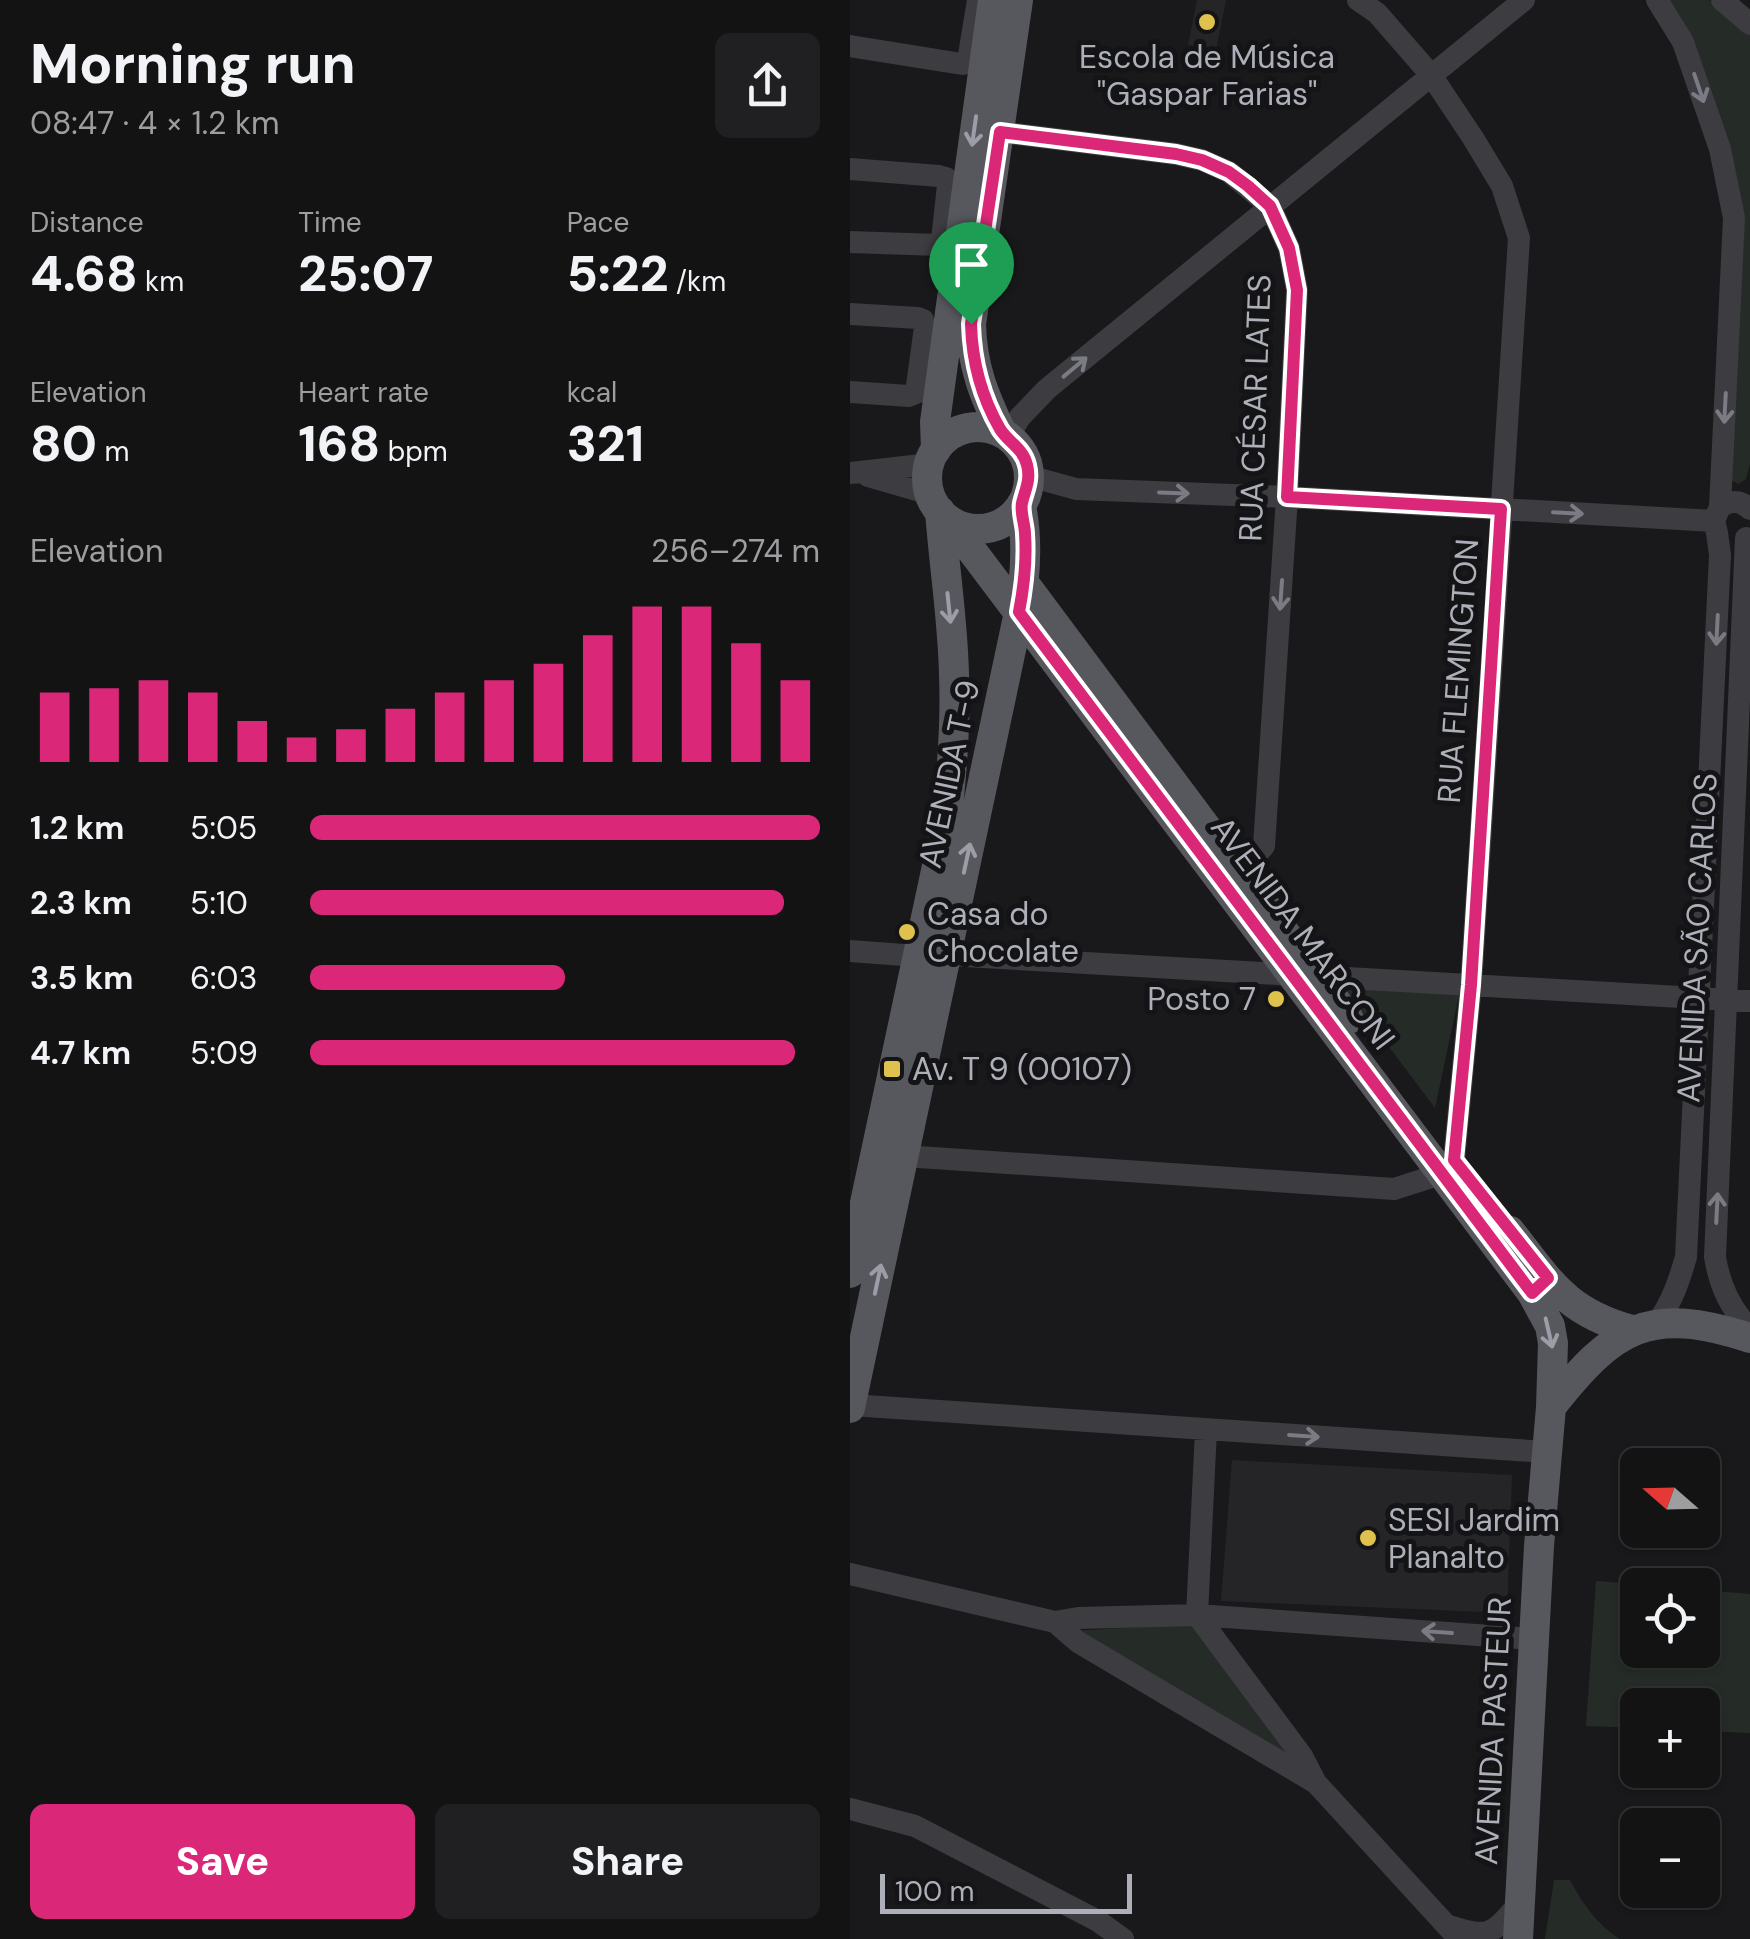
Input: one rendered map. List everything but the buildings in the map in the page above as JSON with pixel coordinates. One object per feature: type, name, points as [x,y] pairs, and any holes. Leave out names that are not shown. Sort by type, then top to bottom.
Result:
[{"type":"main road","name":"AVENIDA T-9","points":[[850,1407],[904,1156],[946,824],[954,733],[952,638],[937,488],[935,422],[992,0]]},
{"type":"main road","points":[[1005,435],[978,427],[944,440],[937,488],[974,529],[1001,523],[1025,493],[1023,454],[1005,435],[981,388],[971,324],[1018,0]]},
{"type":"main road","name":"AVENIDA MARCONI","points":[[937,488],[1540,1286],[1590,1316],[1644,1326],[1709,1326],[1750,1334]]},
{"type":"main road","name":"AVENIDA T-9","points":[[850,1274],[1022,598],[1025,493]]},
{"type":"main road","name":"AVENIDA MARCONI","points":[[1540,1286],[1553,1343],[1551,1407]]},
{"type":"main road","points":[[1551,1407],[1598,1354],[1644,1326]]},
{"type":"main road","name":"AVENIDA PASTEUR","points":[[1515,1926],[1551,1407]]},
{"type":"street","points":[[850,46],[966,63],[978,0]]},
{"type":"street","name":"RUA FLEMINGTON","points":[[1358,0],[1377,13],[1431,74],[1502,186],[1519,238],[1471,985],[1447,1167]]},
{"type":"street","points":[[1005,435],[1048,389],[1524,0]]},
{"type":"street","name":"AVENIDA SÃO CARLOS","points":[[1644,1326],[1669,1306],[1686,1256],[1720,555],[1717,520],[1734,218],[1720,149],[1683,42],[1658,0]]},
{"type":"street","points":[[1722,0],[1750,24]]},
{"type":"street","name":"RUA CÉSAR LATES","points":[[1000,132],[1202,160],[1229,172],[1270,206],[1289,248],[1297,290],[1264,846],[1233,880]]},
{"type":"street","points":[[850,170],[939,176],[946,178],[948,185],[939,245],[850,242]]},
{"type":"street","points":[[850,314],[918,318],[925,326],[916,393],[910,396],[850,392]]},
{"type":"street","points":[[855,474],[937,488]]},
{"type":"street","points":[[1025,493],[1076,489],[1287,497],[1717,520],[1734,502],[1750,506]]},
{"type":"street","points":[[1717,520],[1726,540],[1736,542],[1748,536]]},
{"type":"street","name":"AVENIDA SÃO CARLOS","points":[[1748,536],[1739,1001],[1715,1257],[1725,1296],[1750,1334]]},
{"type":"street","points":[[850,951],[1739,1001]]},
{"type":"street","points":[[904,1156],[1394,1189],[1447,1167]]},
{"type":"street","points":[[1686,1256],[1715,1257]]},
{"type":"street","points":[[850,1407],[1546,1452]]},
{"type":"street","points":[[1206,1430],[1197,1615],[1302,1756],[1316,1783],[1454,1933],[1488,1935],[1515,1926]]},
{"type":"street","points":[[850,1574],[1055,1622],[1197,1615],[1534,1638]]},
{"type":"street","points":[[1055,1622],[1078,1642],[1316,1783]]},
{"type":"street","points":[[850,1809],[914,1826],[1098,1921],[1123,1939]]},
{"type":"shaded area","name":"Escola de Música \"Gaspar Farias\"","points":[[1197,0],[1226,0],[1216,50],[1188,45]]},
{"type":"shaded area","points":[[1666,0],[1709,0],[1750,34],[1750,463],[1746,479],[1738,484],[1731,480],[1741,222]]},
{"type":"shaded area","points":[[1341,983],[1459,995],[1435,1108]]},
{"type":"shaded area","name":"SESI Jardim Planalto","points":[[1232,1460],[1512,1475],[1507,1613],[1221,1601]]},
{"type":"shaded area","points":[[1596,1581],[1620,1583],[1620,1668],[1720,1668],[1720,1591],[1750,1594],[1750,1733],[1720,1732],[1720,1688],[1620,1688],[1620,1727],[1586,1726]]},
{"type":"shaded area","points":[[1192,1624],[1302,1771],[1072,1631]]},
{"type":"shaded area","points":[[1554,1880],[1570,1880],[1591,1913],[1620,1939],[1545,1939]]},
{"type":"place","name":"Escola de Música \"Gaspar Farias\"","points":[[1207,22]]},
{"type":"place","name":"Casa do Chocolate","points":[[907,932]]},
{"type":"place","name":"Posto 7","points":[[1276,999]]},
{"type":"place","name":"Av. T 9 (00107)","points":[[892,1069]]},
{"type":"place","name":"SESI Jardim Planalto","points":[[1368,1538]]},
{"type":"route","points":[[1000,132],[1202,160],[1229,172],[1270,206],[1289,248],[1297,290],[1287,497],[1501,509],[1471,985],[1454,1160],[1548,1278],[1532,1293],[1019,612],[1026,538],[1021,505],[1028,488],[1027,464],[1016,444],[1002,433],[981,388],[971,324],[1000,132]]}]
